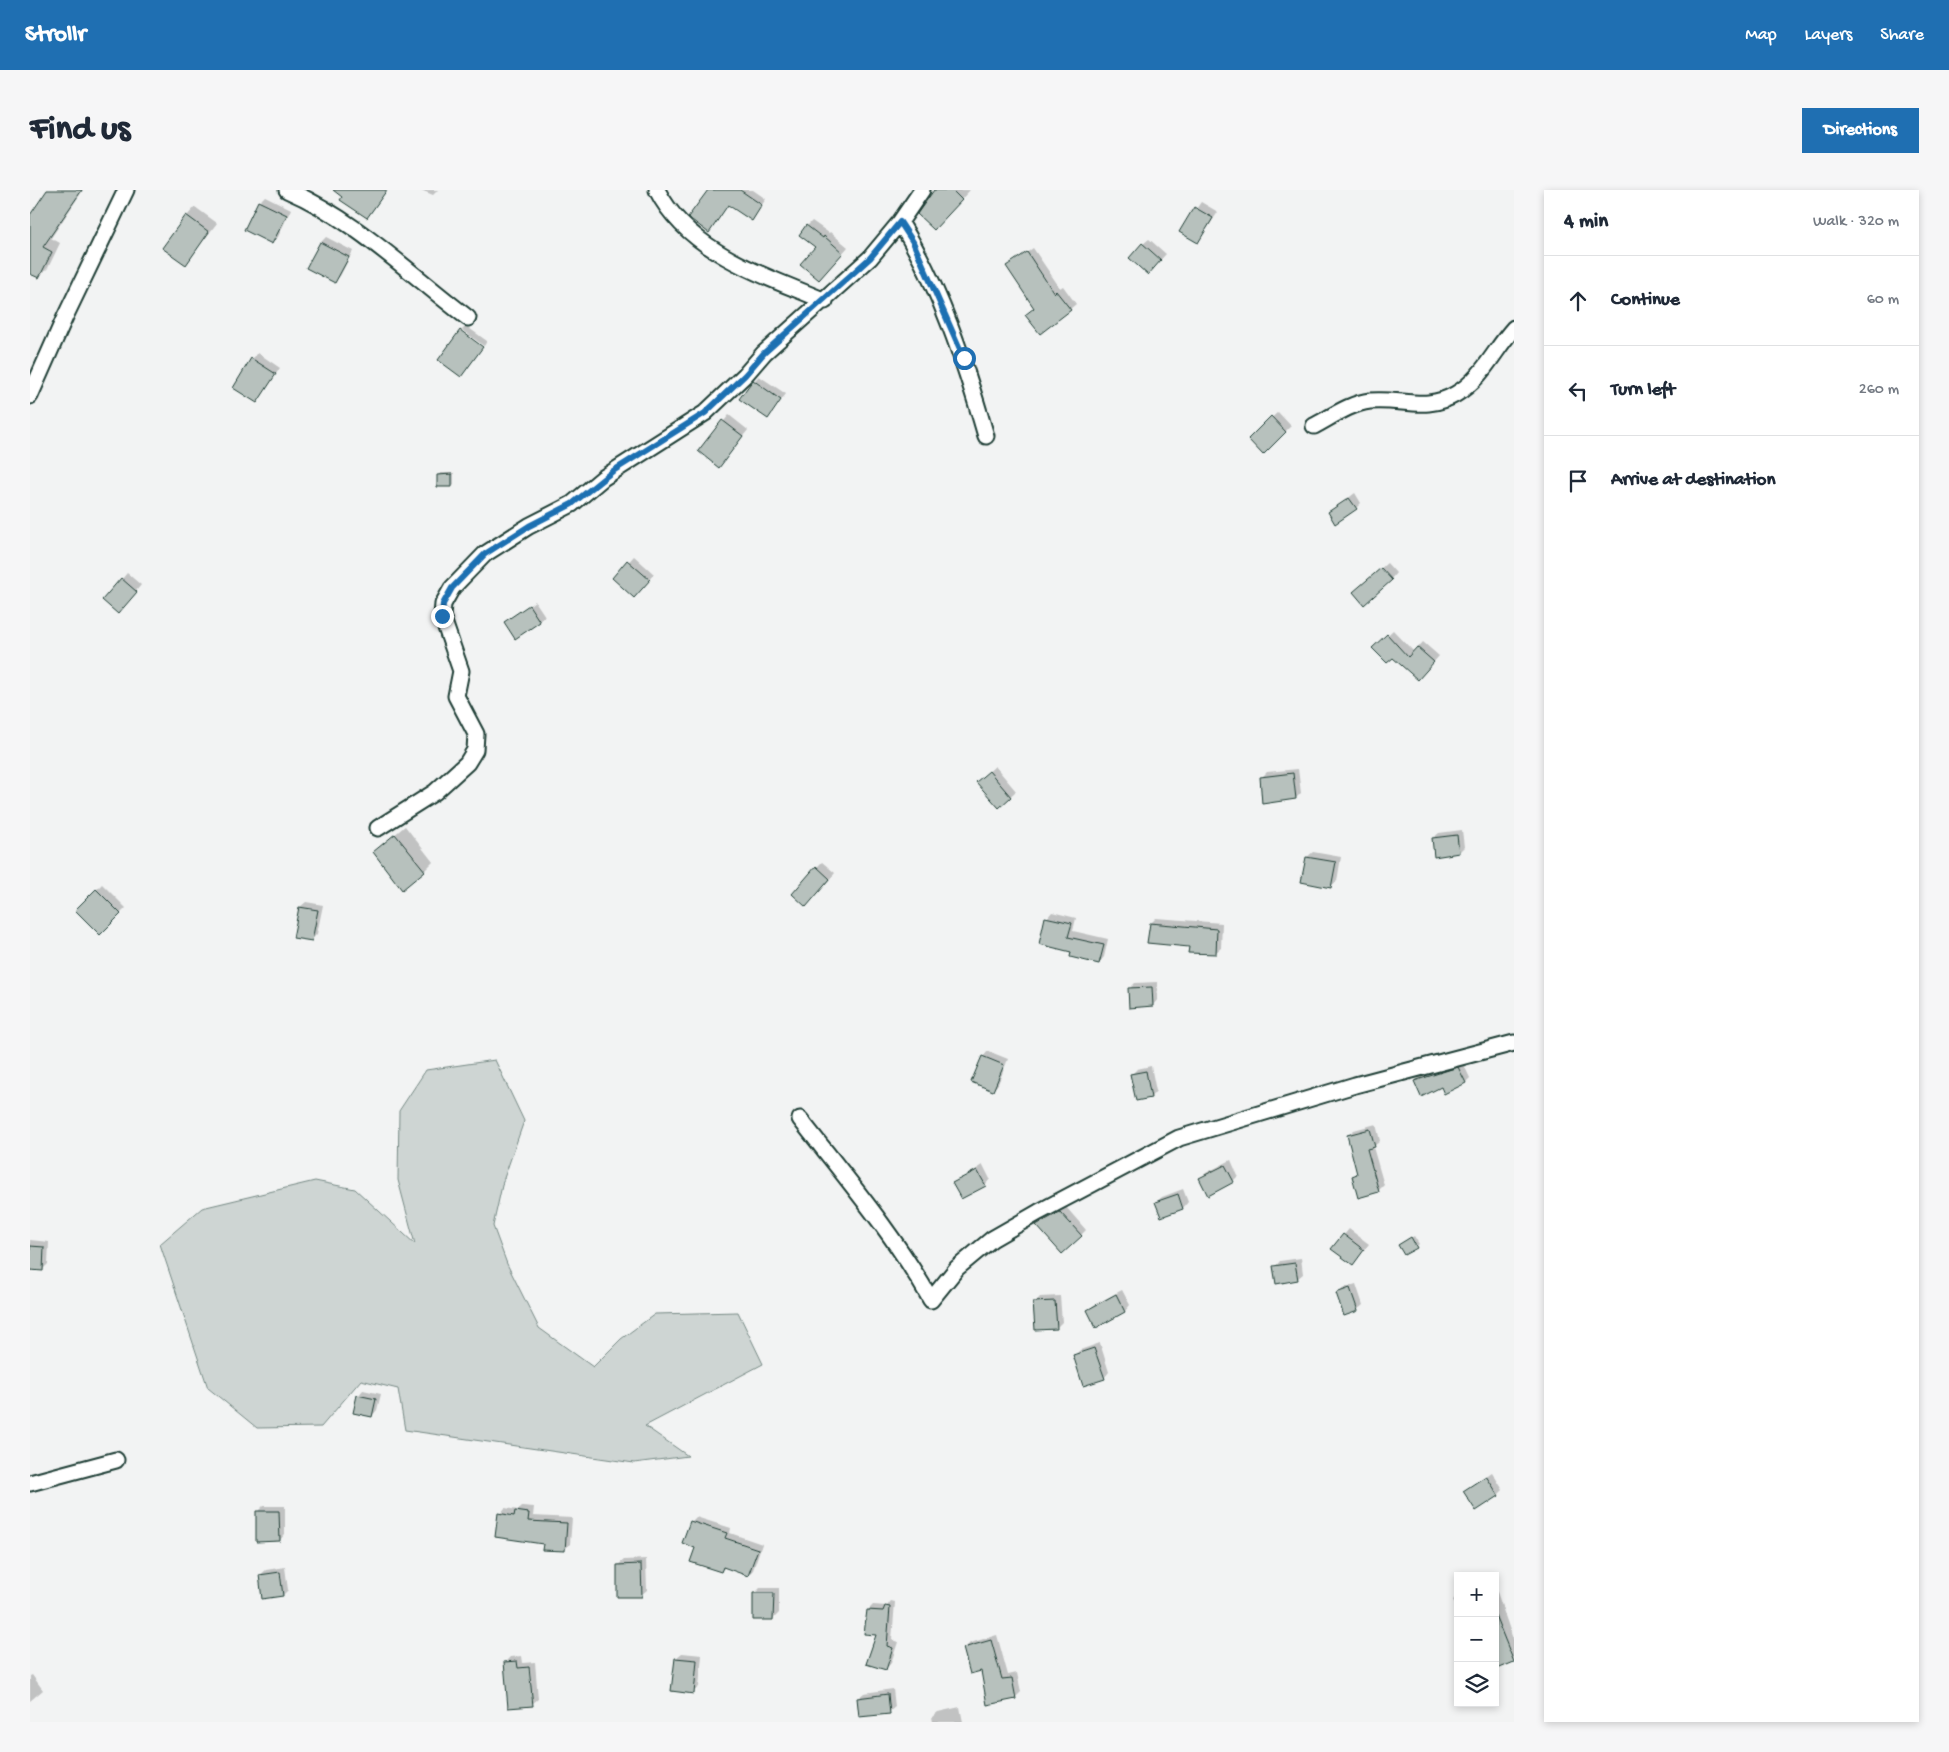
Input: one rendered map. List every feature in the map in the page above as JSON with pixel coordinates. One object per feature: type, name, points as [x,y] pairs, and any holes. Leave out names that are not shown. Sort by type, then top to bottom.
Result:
[{"type":"street","points":[[30,396],[65,317],[126,190]]},
{"type":"street","points":[[287,190],[314,202],[364,235],[468,318]]},
{"type":"street","points":[[657,190],[667,208],[682,225],[727,258],[825,301]]},
{"type":"street","points":[[378,828],[435,792],[467,763],[475,750],[476,734],[456,696],[461,672],[442,616],[443,604],[452,588],[485,554],[529,526],[572,504],[617,469],[705,413],[745,375],[764,353],[825,301],[870,258],[900,222],[922,190]]},
{"type":"street","points":[[900,222],[913,242],[964,358],[986,436]]},
{"type":"street","points":[[1314,426],[1346,409],[1369,401],[1395,401],[1427,405],[1456,394],[1474,380],[1492,360],[1514,328]]},
{"type":"street","points":[[800,1119],[886,1228],[910,1262],[931,1300],[958,1268],[992,1239],[1179,1138],[1355,1085],[1514,1043]]},
{"type":"street","points":[[30,1483],[116,1460]]},
{"type":"shaded area","points":[[495,1060],[524,1121],[503,1181],[493,1226],[507,1264],[539,1328],[593,1367],[621,1339],[655,1314],[738,1312],[763,1364],[645,1426],[688,1456],[634,1463],[405,1430],[398,1389],[361,1380],[321,1427],[257,1428],[208,1388],[160,1244],[202,1208],[315,1181],[355,1189],[415,1244],[398,1180],[399,1111],[426,1070]]},
{"type":"building","points":[[47,190],[82,190],[43,247],[52,252],[39,278],[30,274],[30,215]]},
{"type":"building","points":[[333,190],[387,190],[367,218],[340,200],[342,197]]},
{"type":"building","points":[[708,190],[740,190],[762,205],[752,221],[728,205],[709,233],[688,217]]},
{"type":"building","points":[[934,190],[952,190],[962,200],[934,230],[917,214]]},
{"type":"building","points":[[258,201],[287,215],[272,244],[244,230]]},
{"type":"building","points":[[1194,207],[1213,218],[1198,243],[1179,232]]},
{"type":"building","points":[[186,215],[209,232],[186,265],[162,248]]},
{"type":"building","points":[[806,225],[823,238],[824,236],[843,253],[819,280],[800,264],[815,247],[799,235]]},
{"type":"building","points":[[320,242],[349,257],[335,283],[306,268]]},
{"type":"building","points":[[1142,243],[1161,260],[1148,275],[1129,258]]},
{"type":"building","points":[[1027,252],[1054,293],[1056,291],[1071,310],[1040,334],[1025,315],[1034,308],[1006,266]]},
{"type":"building","points":[[460,330],[483,347],[461,377],[438,360]]},
{"type":"building","points":[[251,358],[276,374],[257,403],[233,388]]},
{"type":"building","points":[[753,380],[781,400],[768,419],[739,399]]},
{"type":"building","points":[[1271,416],[1286,432],[1263,455],[1248,439]]},
{"type":"building","points":[[722,420],[743,436],[719,468],[698,451]]},
{"type":"building","points":[[452,474],[452,487],[437,487],[437,475]]},
{"type":"building","points":[[1349,498],[1357,509],[1335,524],[1328,512]]},
{"type":"building","points":[[627,560],[650,580],[634,598],[612,578]]},
{"type":"building","points":[[1381,568],[1392,580],[1364,605],[1353,592]]},
{"type":"building","points":[[121,578],[137,592],[118,614],[102,600]]},
{"type":"building","points":[[529,605],[540,622],[515,639],[504,622]]},
{"type":"building","points":[[1387,634],[1408,657],[1417,647],[1434,662],[1418,680],[1393,658],[1387,663],[1372,648]]},
{"type":"building","points":[[989,771],[1011,797],[999,808],[976,782]]},
{"type":"building","points":[[1293,773],[1296,799],[1262,804],[1260,777]]},
{"type":"building","points":[[395,834],[425,871],[402,890],[373,852]]},
{"type":"building","points":[[1457,835],[1459,853],[1434,857],[1432,838]]},
{"type":"building","points":[[1306,857],[1336,862],[1331,888],[1301,882]]},
{"type":"building","points":[[816,866],[830,879],[806,907],[792,894]]},
{"type":"building","points":[[96,889],[121,914],[100,935],[75,910]]},
{"type":"building","points":[[299,907],[318,910],[312,941],[293,938]]},
{"type":"building","points":[[1045,917],[1072,923],[1068,937],[1104,945],[1099,964],[1070,957],[1071,952],[1039,944]]},
{"type":"building","points":[[1150,923],[1217,929],[1216,954],[1188,953],[1189,947],[1147,943]]},
{"type":"building","points":[[1152,987],[1153,1006],[1129,1008],[1128,988]]},
{"type":"building","points":[[982,1056],[1004,1065],[993,1091],[971,1082]]},
{"type":"building","points":[[1458,1067],[1466,1083],[1444,1094],[1441,1087],[1421,1097],[1414,1081]]},
{"type":"building","points":[[1146,1071],[1151,1098],[1136,1101],[1130,1074]]},
{"type":"building","points":[[1370,1129],[1375,1147],[1367,1149],[1379,1192],[1358,1198],[1352,1176],[1357,1174],[1347,1135]]},
{"type":"building","points":[[1225,1165],[1234,1182],[1208,1196],[1199,1178]]},
{"type":"building","points":[[977,1170],[986,1186],[961,1199],[952,1183]]},
{"type":"building","points":[[1178,1194],[1183,1209],[1161,1217],[1155,1202]]},
{"type":"building","points":[[1060,1212],[1082,1236],[1062,1254],[1036,1225]]},
{"type":"building","points":[[1343,1234],[1364,1250],[1353,1265],[1331,1249]]},
{"type":"building","points":[[1411,1237],[1417,1248],[1404,1255],[1398,1245]]},
{"type":"building","points":[[30,1246],[44,1247],[43,1271],[30,1270]]},
{"type":"building","points":[[1295,1263],[1298,1280],[1276,1284],[1273,1266]]},
{"type":"building","points":[[1350,1288],[1358,1311],[1344,1316],[1336,1293]]},
{"type":"building","points":[[1116,1294],[1125,1312],[1096,1328],[1087,1310]]},
{"type":"building","points":[[1055,1301],[1057,1329],[1035,1330],[1033,1302]]},
{"type":"building","points":[[1094,1348],[1105,1379],[1083,1386],[1073,1355]]},
{"type":"building","points":[[357,1395],[376,1399],[372,1417],[353,1413]]},
{"type":"building","points":[[1486,1476],[1499,1496],[1476,1511],[1463,1491]]},
{"type":"building","points":[[256,1511],[279,1511],[280,1541],[256,1542]]},
{"type":"building","points":[[515,1511],[529,1513],[528,1521],[567,1523],[565,1551],[542,1550],[543,1544],[495,1537],[498,1513],[514,1516]]},
{"type":"building","points":[[690,1521],[727,1533],[725,1538],[758,1549],[748,1576],[723,1567],[721,1572],[690,1562],[695,1548],[682,1543]]},
{"type":"building","points":[[641,1564],[642,1597],[617,1597],[617,1565]]},
{"type":"building","points":[[280,1572],[283,1596],[262,1599],[259,1575]]},
{"type":"building","points":[[753,1593],[774,1593],[773,1620],[753,1620]]},
{"type":"building","points":[[885,1606],[890,1607],[887,1646],[893,1648],[886,1670],[866,1664],[876,1635],[864,1634],[867,1610],[883,1611]]},
{"type":"building","points":[[1499,1625],[1514,1662],[1499,1668]]},
{"type":"building","points":[[991,1640],[1002,1679],[1012,1678],[1016,1699],[987,1705],[981,1671],[970,1674],[963,1648]]},
{"type":"building","points":[[675,1658],[697,1660],[694,1694],[671,1691]]},
{"type":"building","points":[[517,1661],[518,1668],[529,1667],[533,1706],[508,1708],[504,1662]]},
{"type":"building","points":[[888,1694],[890,1714],[859,1717],[857,1698]]},
{"type":"route","points":[[442,616],[443,604],[452,588],[485,554],[529,526],[572,504],[613,471],[705,413],[745,375],[764,353],[825,301],[870,258],[900,222],[913,242],[964,358]]}]
